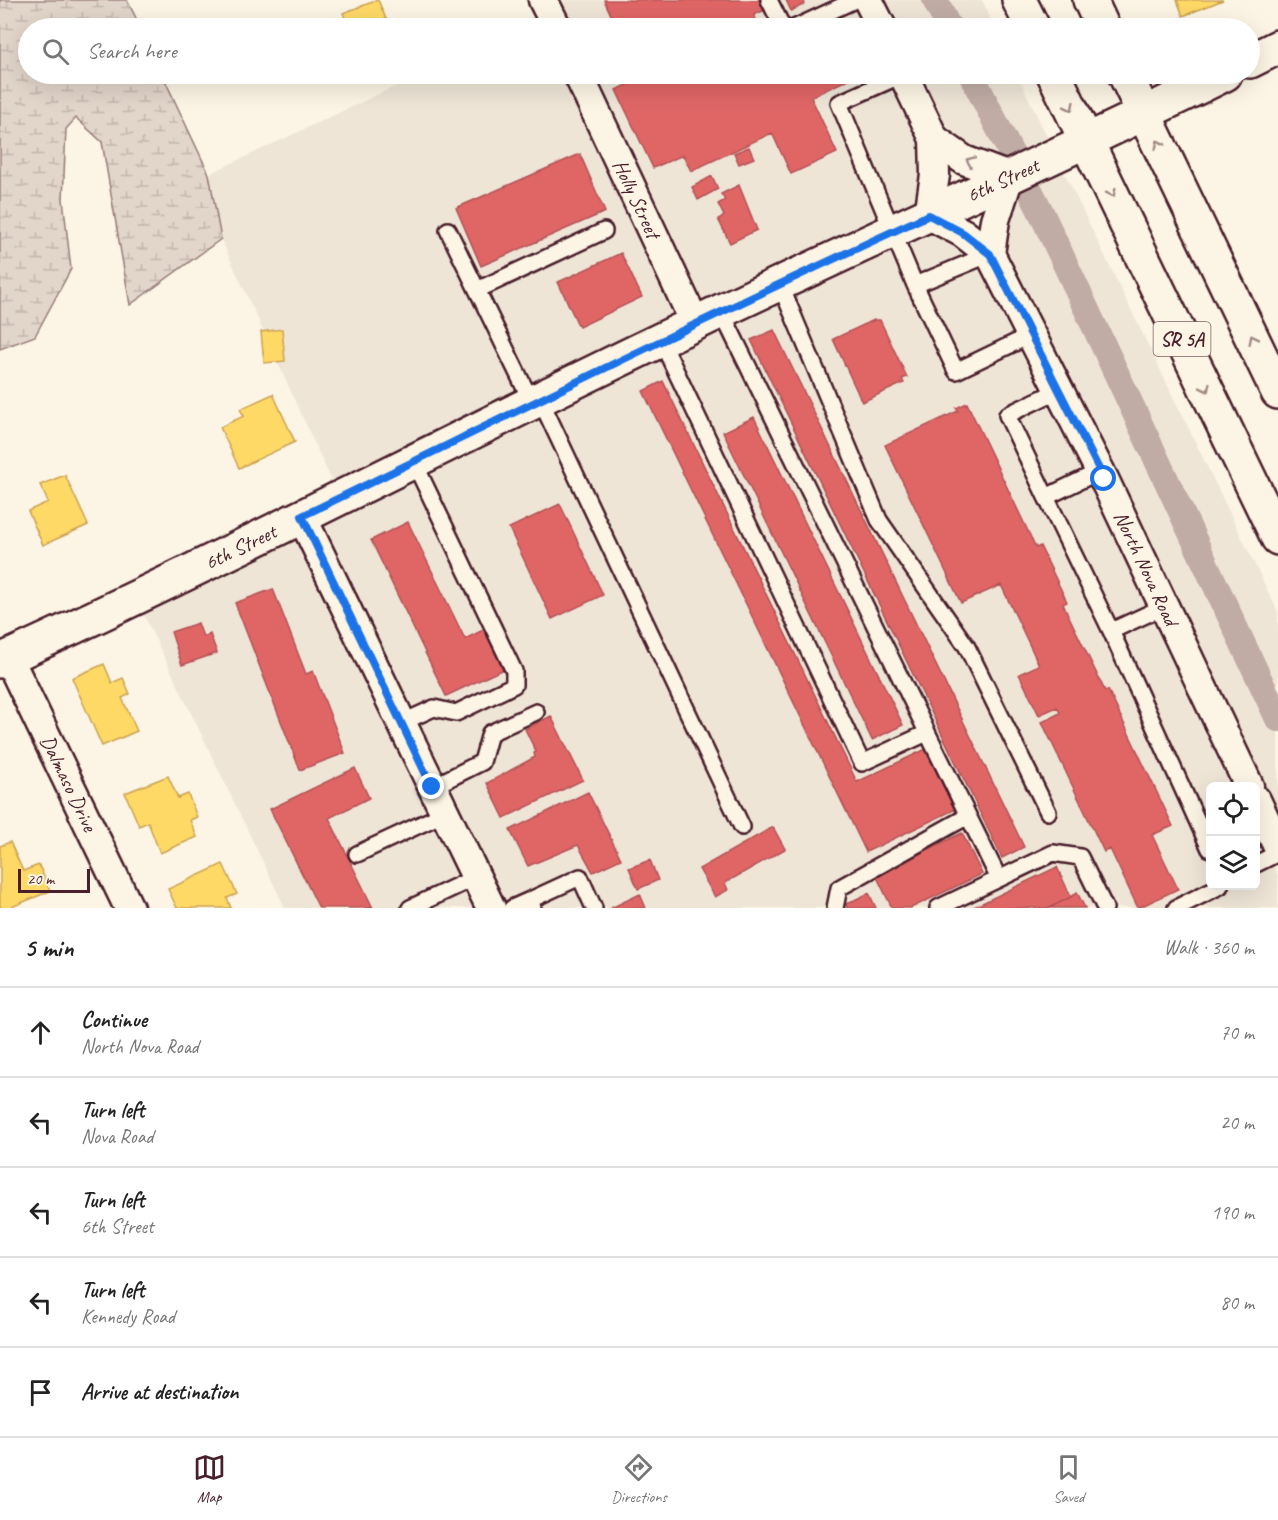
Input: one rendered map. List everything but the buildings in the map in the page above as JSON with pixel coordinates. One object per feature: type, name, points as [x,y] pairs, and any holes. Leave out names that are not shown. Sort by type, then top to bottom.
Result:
[{"type":"street","points":[[543,0],[552,18]]},
{"type":"street","points":[[868,0],[877,18]]},
{"type":"street","points":[[1019,0],[1028,18]]},
{"type":"street","points":[[1090,0],[1098,18]]},
{"type":"street","points":[[1260,56],[1278,47]]},
{"type":"street","name":"Holly Street","points":[[583,84],[708,317]]},
{"type":"street","points":[[908,84],[934,139],[935,175],[929,215],[963,233],[990,254],[995,220],[1009,177],[964,160],[934,139]]},
{"type":"street","name":"SR 5A","points":[[1059,84],[1278,538]]},
{"type":"street","name":"SR 5A","points":[[1130,84],[1278,392]]},
{"type":"street","name":"6th Street","points":[[4,659],[414,462],[708,317],[1205,84]]},
{"type":"street","name":"North Nova Road","points":[[990,254],[1100,471],[1247,782]]},
{"type":"street","points":[[302,516],[491,908]]},
{"type":"street","name":"Dalmaso Drive","points":[[4,659],[129,908]]},
{"type":"street","points":[[1260,809],[1278,847]]},
{"type":"lane","points":[[769,0],[778,18]]},
{"type":"lane","points":[[816,18],[855,0]]},
{"type":"lane","points":[[881,84],[838,103],[915,285],[956,371],[1031,335]]},
{"type":"lane","points":[[448,230],[536,401],[742,827]]},
{"type":"lane","points":[[477,290],[603,231]]},
{"type":"lane","points":[[915,285],[990,254]]},
{"type":"lane","points":[[780,284],[879,520],[966,646],[1048,812]]},
{"type":"lane","points":[[708,317],[927,733],[999,879]]},
{"type":"lane","points":[[661,340],[862,763],[927,733]]},
{"type":"lane","points":[[1059,390],[1007,415],[1111,631],[1206,840]]},
{"type":"lane","points":[[401,723],[434,708],[456,713],[514,685],[514,671],[414,462]]},
{"type":"lane","points":[[1046,497],[1100,471]]},
{"type":"lane","points":[[1111,631],[1163,607]]},
{"type":"lane","points":[[432,787],[482,762],[490,733],[536,712]]},
{"type":"lane","points":[[357,854],[445,813]]},
{"type":"lane","points":[[836,908],[839,888],[968,816]]},
{"type":"lane","points":[[938,908],[1053,853],[1080,857],[1105,908]]},
{"type":"lane","points":[[1260,862],[1278,853]]},
{"type":"lane","points":[[410,908],[476,877]]},
{"type":"lane","points":[[512,908],[531,904],[580,877],[594,908]]},
{"type":"lane","points":[[1176,908],[1204,902],[1215,890]]},
{"type":"shaded area","points":[[557,0],[855,0],[863,18],[566,18]]},
{"type":"shaded area","points":[[883,0],[982,0],[990,18],[891,18]]},
{"type":"shaded area","points":[[400,84],[569,84],[678,316],[334,486],[221,239],[209,174]]},
{"type":"shaded area","points":[[597,84],[894,84],[920,139],[917,144],[922,147],[923,174],[918,205],[700,306]]},
{"type":"shaded area","points":[[922,84],[1022,84],[1050,143],[1009,162],[969,147],[946,131],[945,125],[941,125]]},
{"type":"shaded area","points":[[1062,168],[1278,612],[1278,818],[1005,255],[1007,224],[1019,188]]},
{"type":"shaded area","points":[[928,230],[957,246],[977,261],[977,266],[983,267],[1093,486],[1233,782],[1206,782],[1206,890],[1260,890],[1260,838],[1278,876],[1278,908],[505,908],[319,523],[690,341]]},
{"type":"shaded area","points":[[296,534],[477,908],[285,908],[141,609]]},
{"type":"green space","points":[[0,0],[127,0],[136,18],[18,18],[18,84],[167,84],[209,174],[221,239],[130,305],[102,142],[76,118],[66,129],[63,199],[71,269],[35,336],[0,349]]},
{"type":"waterway","points":[[935,0],[944,18]]},
{"type":"waterway","points":[[976,84],[1040,210],[1278,719]]},
{"type":"route","points":[[432,787],[302,516],[695,323],[892,231],[929,215],[963,233],[990,254],[1104,479]]}]
